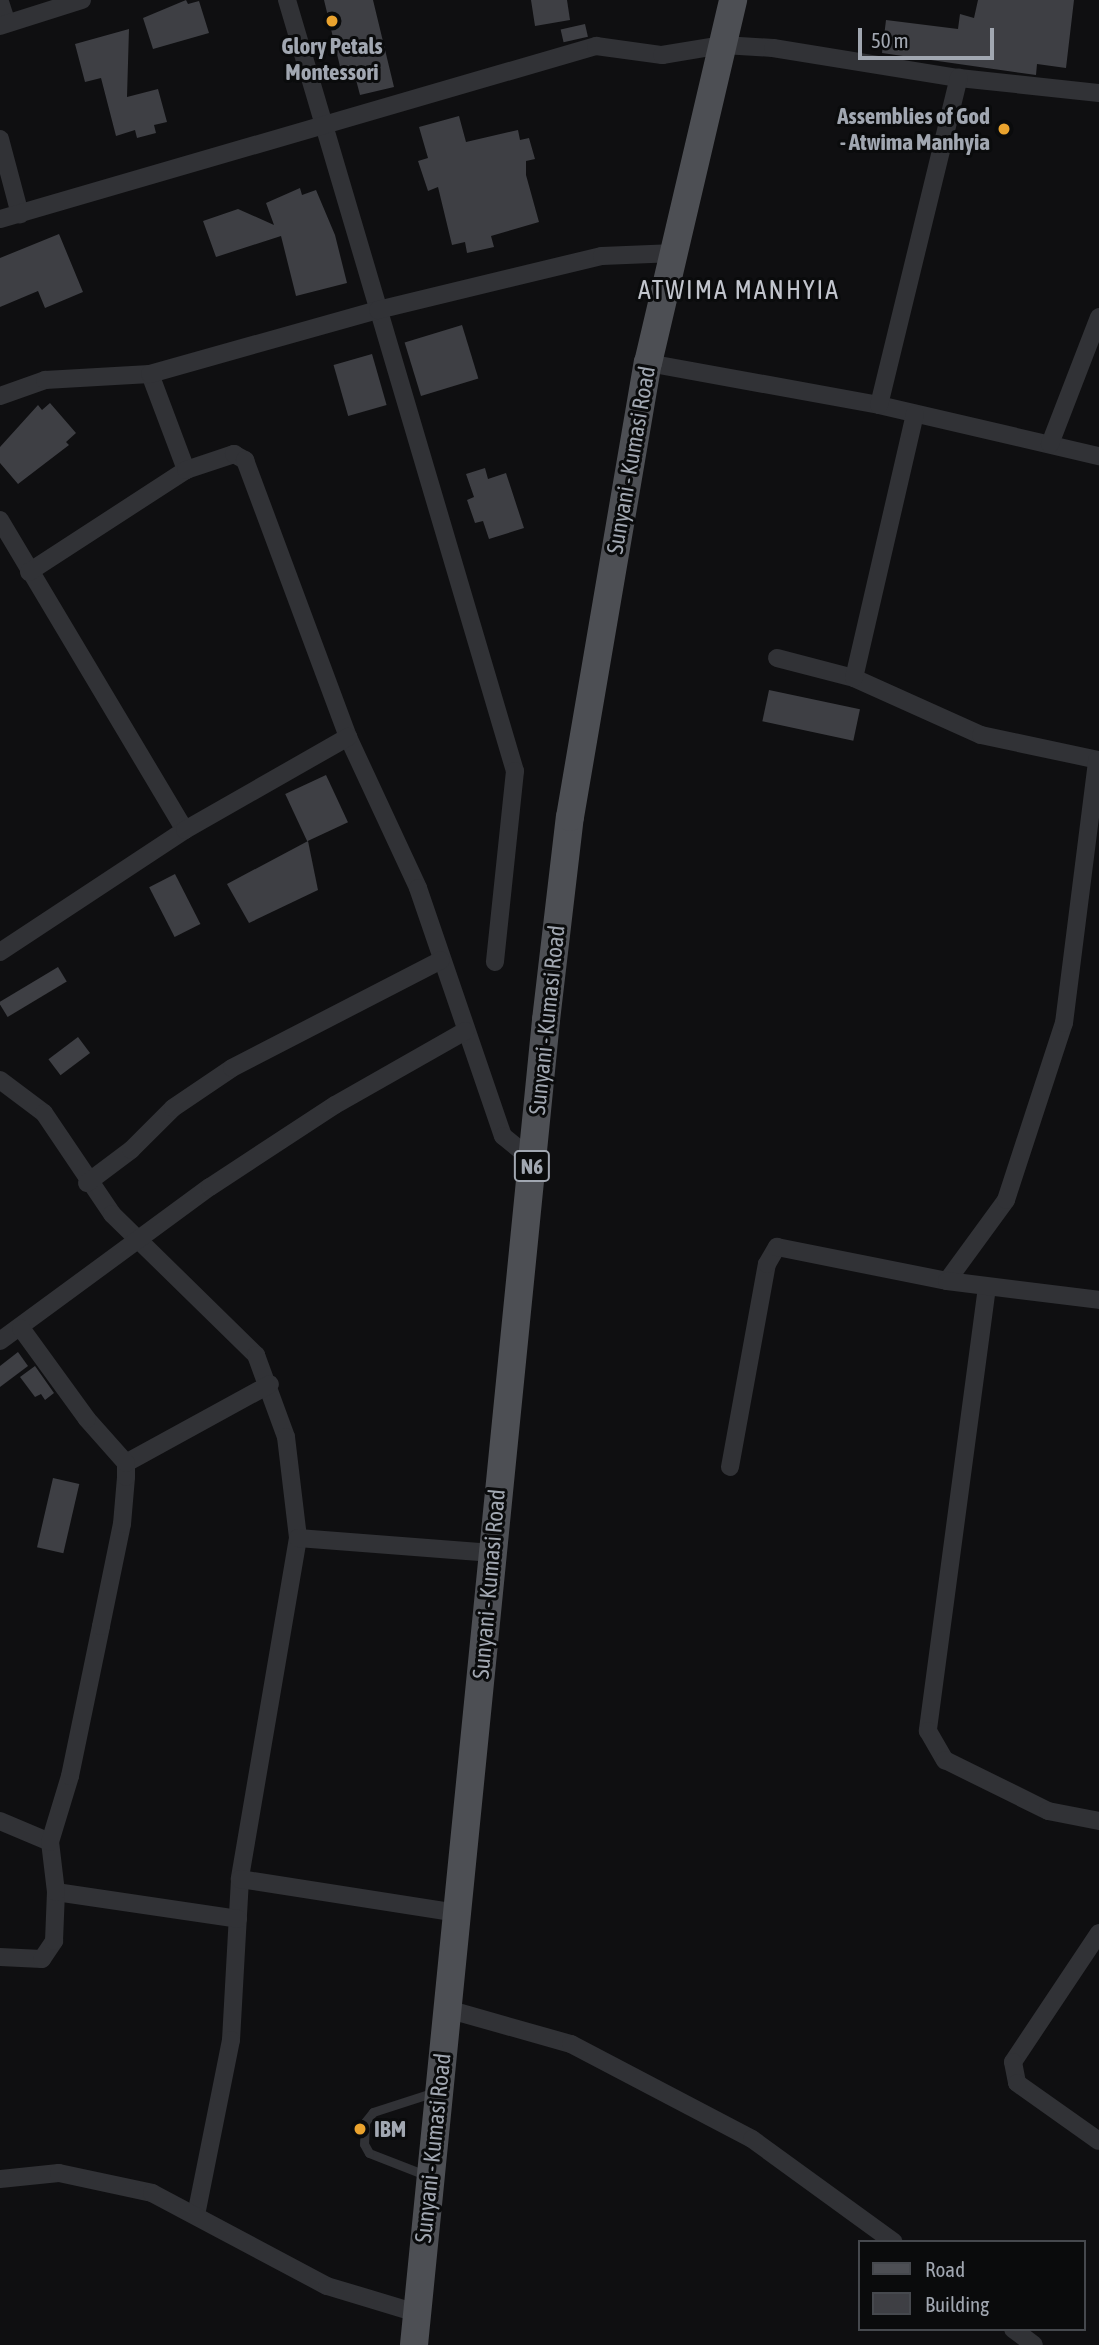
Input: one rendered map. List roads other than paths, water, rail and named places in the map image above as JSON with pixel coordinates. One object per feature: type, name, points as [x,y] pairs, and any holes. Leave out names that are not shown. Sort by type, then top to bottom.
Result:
[{"type":"main road","name":"Sunyani - Kumasi Road","points":[[414,2345],[492,1553],[570,817],[648,363],[733,0]]},
{"type":"street","points":[[0,2],[4,24],[82,0]]},
{"type":"street","points":[[287,0],[515,771],[495,962]]},
{"type":"street","points":[[0,219],[596,47],[662,55],[723,45],[773,48],[959,78],[1099,93]]},
{"type":"street","points":[[879,405],[959,78]]},
{"type":"street","points":[[0,139],[20,214]]},
{"type":"street","points":[[0,396],[45,380],[150,374],[378,310],[602,256],[675,253]]},
{"type":"street","points":[[1050,444],[1099,317]]},
{"type":"street","points":[[648,363],[879,405],[1099,456]]},
{"type":"street","points":[[150,374],[186,470]]},
{"type":"street","points":[[854,678],[915,414]]},
{"type":"street","points":[[29,572],[186,470],[234,454],[245,460],[348,737],[418,888],[440,960],[503,1136],[533,1160]]},
{"type":"street","points":[[0,520],[185,830]]},
{"type":"street","points":[[778,658],[854,678],[981,734],[1098,760],[1064,1023],[1006,1200],[989,1229],[947,1280]]},
{"type":"street","points":[[0,952],[185,830],[348,737]]},
{"type":"street","points":[[87,1183],[131,1150],[173,1108],[232,1068],[440,960]]},
{"type":"street","points":[[0,1341],[138,1239],[335,1105],[465,1031]]},
{"type":"street","points":[[0,1080],[44,1113],[87,1183],[138,1239],[256,1355],[270,1384],[286,1437],[298,1538],[240,1879],[230,2040],[196,2215]]},
{"type":"street","points":[[730,1467],[767,1264],[777,1247],[987,1287],[1099,1300]]},
{"type":"street","points":[[987,1287],[928,1731],[945,1760],[1048,1811],[1099,1821]]},
{"type":"street","points":[[0,1957],[34,1961],[49,1953],[54,1941],[56,1892],[50,1843],[70,1776],[122,1524],[126,1462],[87,1419],[21,1328]]},
{"type":"street","points":[[126,1462],[270,1384]]},
{"type":"street","points":[[298,1538],[492,1553]]},
{"type":"street","points":[[0,1821],[50,1843]]},
{"type":"street","points":[[240,1879],[458,1913]]},
{"type":"street","points":[[56,1892],[238,1919]]},
{"type":"street","points":[[1099,1933],[1013,2062],[1017,2082],[1099,2141]]},
{"type":"street","points":[[447,2009],[571,2044],[596,2056],[752,2139],[891,2240]]},
{"type":"street","points":[[0,2179],[59,2173],[152,2193],[327,2286],[417,2313]]},
{"type":"street","points":[[1016,2331],[1034,2345]]},
{"type":"lane","points":[[430,2176],[369,2153],[364,2144],[365,2122],[373,2112],[440,2091]]},
{"type":"place","name":"Glory Petals Montessori","points":[[332,21]]},
{"type":"place","name":"Assemblies of God - Atwima Manhyia","points":[[1004,129]]},
{"type":"place","name":"IBM","points":[[360,2129]]},
{"type":"district","name":"ATWIMA MANHYIA","points":[[739,291]]}]
